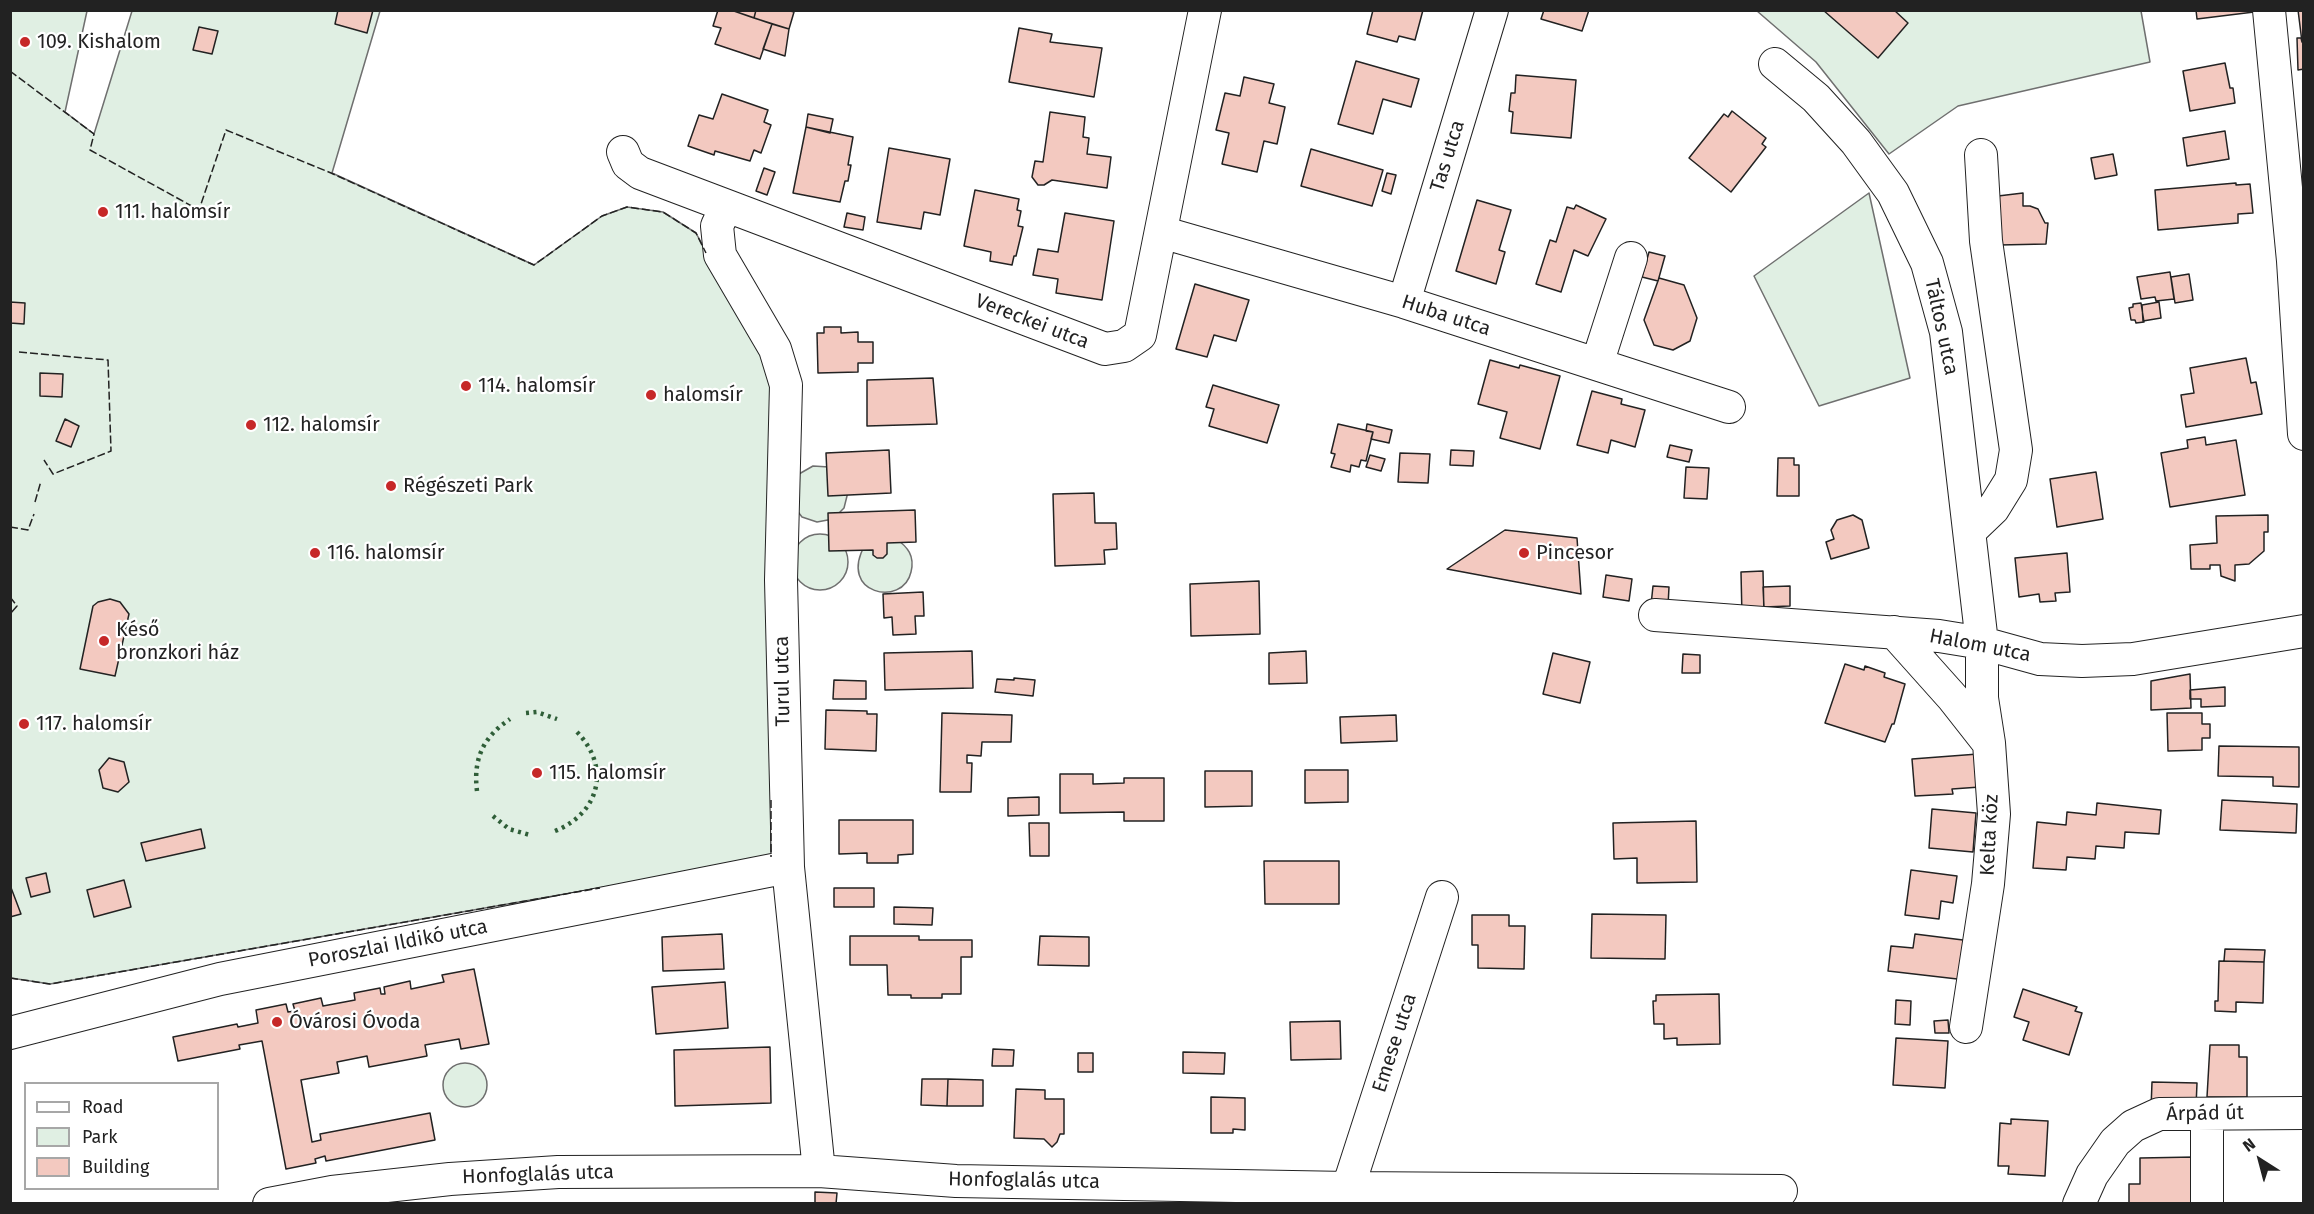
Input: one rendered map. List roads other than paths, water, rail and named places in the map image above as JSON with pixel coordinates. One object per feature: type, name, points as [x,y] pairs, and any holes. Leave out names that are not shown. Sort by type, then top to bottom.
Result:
[{"type":"street","name":"Vereckei utca","points":[[623,152],[628,164],[640,173],[726,207],[1106,349],[1124,346],[1140,335],[1205,10]]},
{"type":"street","name":"Tas utca","points":[[1404,302],[1492,10]]},
{"type":"street","points":[[2269,10],[2293,261],[2304,434]]},
{"type":"street","name":"Táltos utca","points":[[1775,64],[1816,98],[1856,142],[1893,194],[1927,263],[1946,332],[1982,643]]},
{"type":"street","points":[[1970,531],[1993,509],[2011,480],[2016,450],[1986,241],[1981,155]]},
{"type":"street","name":"Turul utca","points":[[726,207],[717,226],[720,255],[775,349],[786,385],[781,580],[788,867],[819,1171]]},
{"type":"street","name":"Huba utca","points":[[1161,232],[1404,302],[1729,407]]},
{"type":"street","points":[[1597,364],[1631,258]]},
{"type":"street","name":"Halom utca","points":[[1654,615],[1939,636],[1982,643],[2040,659],[2082,661],[2122,660],[2304,631]]},
{"type":"street","points":[[1894,632],[1953,698],[1989,743]]},
{"type":"street","name":"Kelta köz","points":[[1966,1027],[1988,884],[1993,826],[1989,743],[1982,698],[1982,643]]},
{"type":"street","name":"Poroszlai Ildikó utca","points":[[10,1033],[220,979],[788,867]]},
{"type":"street","name":"Emese utca","points":[[1348,1188],[1442,897]]},
{"type":"street","name":"Árpád út","points":[[2079,1203],[2092,1175],[2109,1150],[2133,1125],[2159,1114],[2304,1113]]},
{"type":"street","points":[[2206,1203],[2207,1114]]},
{"type":"street","name":"Honfoglalás utca","points":[[269,1203],[332,1192],[450,1179],[548,1173],[819,1171],[957,1192],[1348,1188],[1781,1191]]},
{"type":"place","name":"109. Kishalom","points":[[25,42]]},
{"type":"place","name":"111. halomsír","points":[[103,212]]},
{"type":"place","name":"114. halomsír","points":[[466,386]]},
{"type":"place","name":"halomsír","points":[[651,395]]},
{"type":"place","name":"112. halomsír","points":[[251,425]]},
{"type":"place","name":"Régészeti Park","points":[[391,486]]},
{"type":"place","name":"116. halomsír","points":[[315,553]]},
{"type":"place","name":"Pincesor","points":[[1524,553]]},
{"type":"place","name":"Késő bronzkori ház","points":[[104,641]]},
{"type":"place","name":"117. halomsír","points":[[24,724]]},
{"type":"place","name":"115. halomsír","points":[[537,773]]},
{"type":"place","name":"Óvárosi Óvoda","points":[[277,1022]]}]
